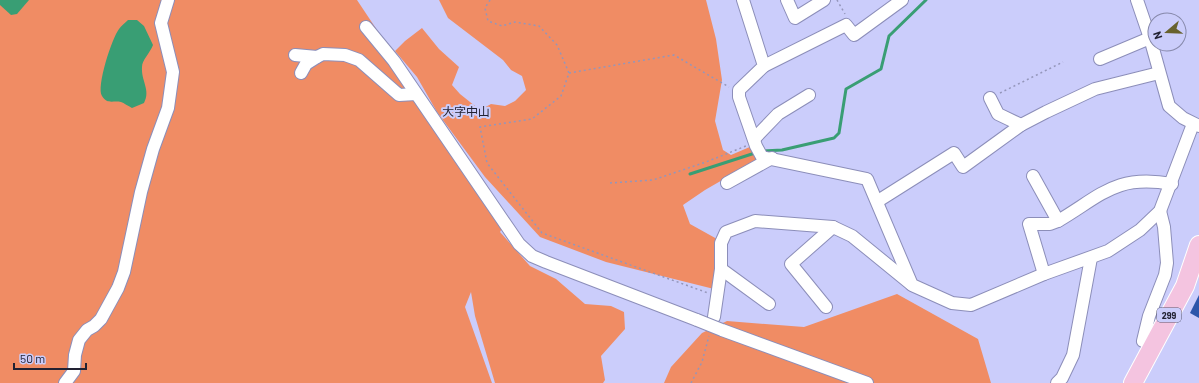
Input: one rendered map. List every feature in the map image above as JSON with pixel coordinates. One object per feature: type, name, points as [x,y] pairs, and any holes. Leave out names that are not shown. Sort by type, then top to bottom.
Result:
[{"type":"highway","name":"299","points":[[1133,383],[1185,286],[1199,245]]},
{"type":"street","points":[[65,383],[74,371],[75,354],[79,340],[87,330],[101,319],[118,288],[124,272],[141,192],[153,149],[168,108],[173,72],[161,23],[168,0]]},
{"type":"street","points":[[743,0],[764,66]]},
{"type":"street","points":[[787,0],[795,18],[824,0]]},
{"type":"street","points":[[902,0],[854,35],[846,25],[764,66],[739,90],[739,93],[754,141],[762,157],[867,179],[878,201],[912,285]]},
{"type":"street","points":[[1137,0],[1147,29]]},
{"type":"street","points":[[366,27],[394,61],[508,230],[519,244],[532,256],[722,330],[867,383]]},
{"type":"street","points":[[1100,60],[1147,39]]},
{"type":"street","points":[[714,317],[721,269],[721,243],[726,232],[755,222],[833,227],[852,236],[912,285],[952,303],[971,305],[1044,274],[1108,251],[1140,230],[1160,211],[1196,125],[1176,113],[1169,106],[1154,52]]},
{"type":"street","points":[[301,74],[306,64],[323,54],[345,54],[359,60],[399,96],[416,94]]},
{"type":"street","points":[[295,55],[318,57]]},
{"type":"street","points":[[878,201],[954,153],[963,167],[1021,125],[1095,89],[1160,72]]},
{"type":"street","points":[[754,141],[778,114],[809,95]]},
{"type":"street","points":[[990,98],[998,114],[1021,125]]},
{"type":"street","points":[[727,183],[772,158]]},
{"type":"street","points":[[1033,176],[1058,221]]},
{"type":"street","points":[[1044,274],[1029,224],[1050,224],[1058,221],[1108,189],[1121,183],[1156,181],[1172,184]]},
{"type":"street","points":[[1153,346],[1143,341],[1149,316],[1165,275],[1167,263],[1164,227],[1160,211]]},
{"type":"street","points":[[826,307],[791,264],[833,227]]},
{"type":"street","points":[[1057,383],[1062,378],[1073,355],[1091,258]]},
{"type":"street","points":[[721,269],[769,304]]},
{"type":"path","points":[[490,0],[485,8],[488,21],[502,26],[514,22],[539,26],[557,45],[569,73],[560,96],[532,119],[480,127],[487,163],[542,233],[718,297]]},
{"type":"path","points":[[837,0],[844,10],[846,25]]},
{"type":"path","points":[[569,73],[674,55],[739,93]]},
{"type":"path","points":[[990,98],[1063,62]]},
{"type":"path","points":[[610,183],[653,180],[732,153],[754,141]]},
{"type":"path","points":[[691,383],[702,362],[714,317]]},
{"type":"shaded area","points":[[0,0],[357,0],[505,222],[500,232],[530,266],[556,279],[585,304],[611,306],[624,312],[625,329],[601,356],[605,380],[603,383],[495,383],[475,316],[471,292],[465,307],[492,383],[0,383]]},
{"type":"shaded area","points":[[0,0],[29,0],[17,14],[11,15],[0,5]]},
{"type":"shaded area","points":[[439,0],[706,0],[716,39],[722,80],[715,121],[723,150],[731,155],[752,146],[757,160],[705,190],[683,205],[690,224],[717,239],[714,289],[606,262],[540,237],[485,177],[437,112],[417,77],[395,51],[422,28],[439,49],[459,67],[452,85],[460,94],[480,110],[491,104],[505,106],[515,101],[526,90],[522,76],[511,70],[503,60],[448,18]]},
{"type":"shaded area","points":[[128,20],[137,20],[144,26],[153,45],[142,64],[146,98],[144,103],[132,108],[121,102],[111,102],[104,99],[101,91],[103,73],[116,34]]},
{"type":"shaded area","points":[[897,294],[978,339],[991,383],[664,383],[671,367],[702,333],[727,321],[804,327]]},
{"type":"building","points":[[1199,295],[1199,318],[1190,313]]},
{"type":"waterway","points":[[763,151],[782,150],[834,138],[839,133],[846,89],[881,69],[889,36],[926,0]]},
{"type":"waterway","points":[[690,174],[755,153]]},
{"type":"district","name":"大字中山","points":[[466,111]]}]
